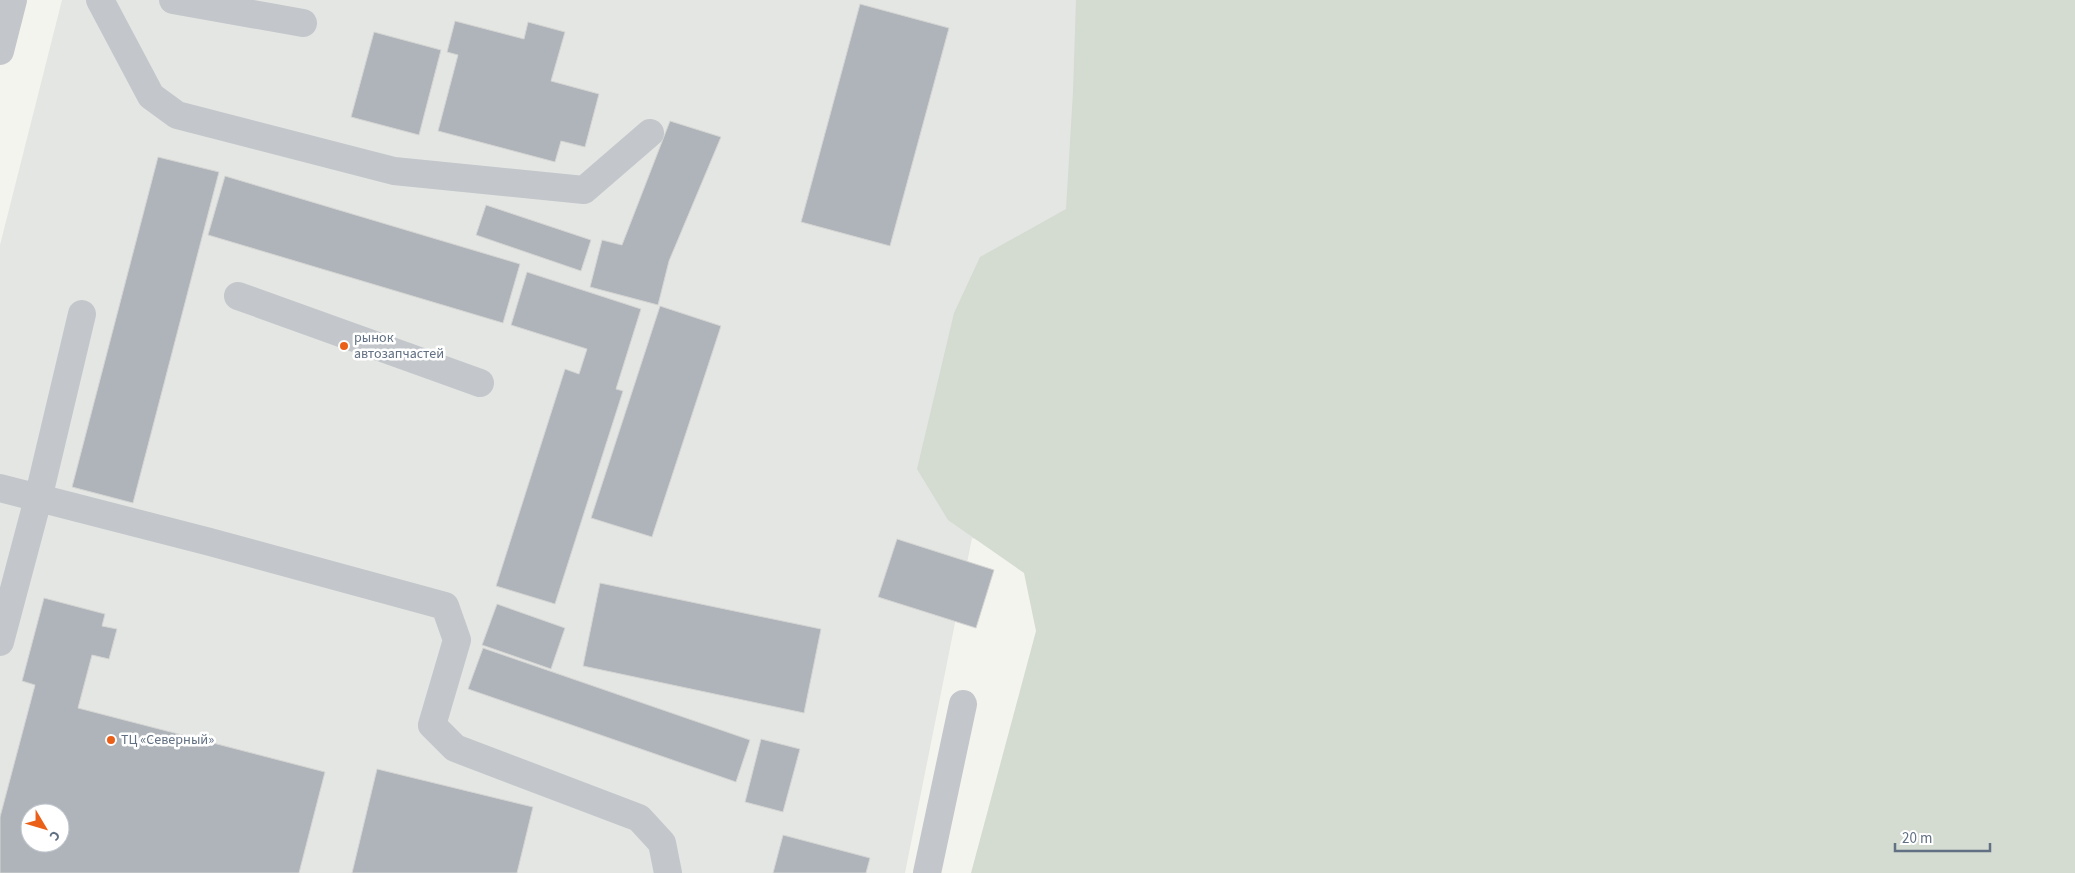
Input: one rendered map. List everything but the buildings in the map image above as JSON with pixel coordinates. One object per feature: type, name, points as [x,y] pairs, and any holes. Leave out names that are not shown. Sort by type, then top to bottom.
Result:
[{"type":"street","points":[[0,51],[14,0]]},
{"type":"street","points":[[100,0],[152,96],[177,115],[394,170],[584,190],[650,133]]},
{"type":"street","points":[[173,0],[303,23]]},
{"type":"street","points":[[238,296],[480,383]]},
{"type":"street","points":[[0,642],[38,499],[82,314]]},
{"type":"street","points":[[0,488],[210,542],[445,606],[458,640],[432,725],[455,748],[639,818],[662,843],[668,873]]},
{"type":"street","points":[[927,873],[963,704]]},
{"type":"shaded area","name":"рынок автозапчастей","points":[[62,0],[1348,0],[1076,578],[972,538],[905,873],[0,873],[0,245]]},
{"type":"shaded area","points":[[1076,0],[2075,0],[2075,873],[971,873],[1036,631],[1024,573],[948,520],[917,469],[954,313],[980,257],[1066,209]]},
{"type":"place","name":"рынок автозапчастей","points":[[344,346]]},
{"type":"place","name":"ТЦ «Северный»","points":[[111,740]]}]
